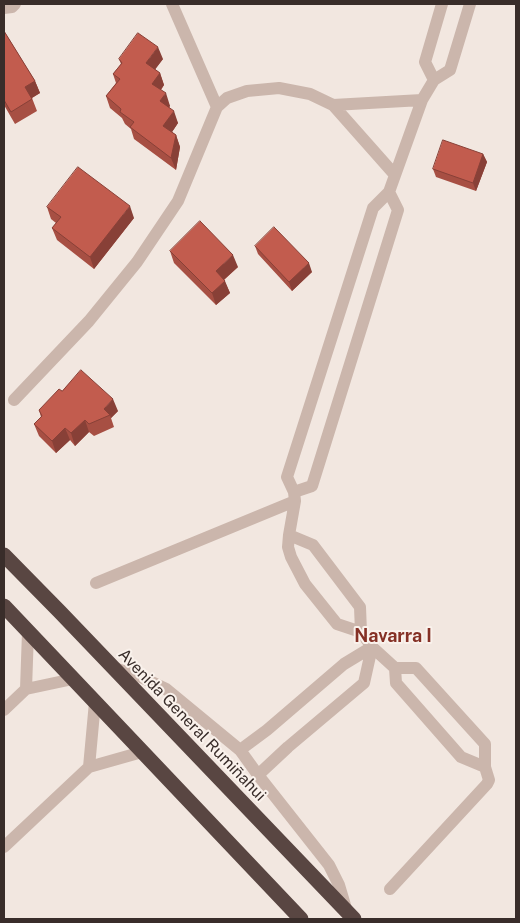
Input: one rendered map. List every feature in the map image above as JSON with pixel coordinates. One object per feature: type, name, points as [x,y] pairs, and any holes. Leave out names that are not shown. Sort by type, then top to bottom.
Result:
[{"type":"highway","name":"Avenida General Rumiñahui","points":[[4,555],[351,915]]},
{"type":"highway","points":[[4,606],[301,919]]},
{"type":"street","points":[[4,8],[12,7],[15,4]]},
{"type":"street","points":[[172,4],[216,107]]},
{"type":"street","points":[[434,80],[425,62],[442,4]]},
{"type":"street","points":[[361,632],[337,624],[306,584],[291,557],[288,547],[295,496],[287,477],[373,208],[389,192],[422,100],[434,80],[450,70],[470,4]]},
{"type":"street","points":[[14,400],[89,321],[137,262],[178,202],[216,107],[227,98],[247,91],[279,88],[310,94],[333,106],[395,175]]},
{"type":"street","points":[[333,106],[422,100]]},
{"type":"street","points":[[96,583],[295,496],[312,486],[398,210],[389,192]]},
{"type":"street","points":[[289,535],[313,545],[360,607],[361,632],[372,647],[395,668],[416,668],[485,744],[485,767],[489,780],[488,784],[390,889]]},
{"type":"street","points":[[26,689],[28,632]]},
{"type":"street","points":[[240,750],[267,730],[344,664],[372,647]]},
{"type":"street","points":[[258,775],[364,683],[372,647]]},
{"type":"street","points":[[114,668],[138,676],[166,689],[240,750],[329,865],[351,915]]},
{"type":"street","points":[[395,668],[396,684],[461,757],[485,767]]},
{"type":"street","points":[[4,710],[26,689],[73,680]]},
{"type":"street","points":[[89,766],[95,702]]},
{"type":"street","points":[[4,847],[89,766],[142,752]]},
{"type":"building","points":[[4,31],[35,81],[25,87],[32,99],[11,112],[4,100]]},
{"type":"building","points":[[138,33],[158,47],[146,63],[160,73],[152,84],[166,93],[160,101],[174,111],[163,126],[176,135],[171,158],[130,127],[134,122],[120,112],[121,109],[106,96],[120,79],[113,74],[122,63],[119,59]]},
{"type":"building","points":[[443,140],[483,154],[473,183],[433,169]]},
{"type":"building","points":[[78,167],[130,206],[90,257],[52,228],[61,217],[47,207]]},
{"type":"building","points":[[200,221],[233,255],[216,271],[225,281],[212,293],[170,251]]},
{"type":"building","points":[[274,227],[309,263],[289,282],[255,246]]},
{"type":"building","points":[[81,370],[113,399],[104,409],[110,415],[89,424],[85,420],[71,433],[65,428],[52,441],[34,424],[42,416],[39,410],[59,389],[62,391]]},
{"type":"district","name":"Navarra I","points":[[393,636]]}]
